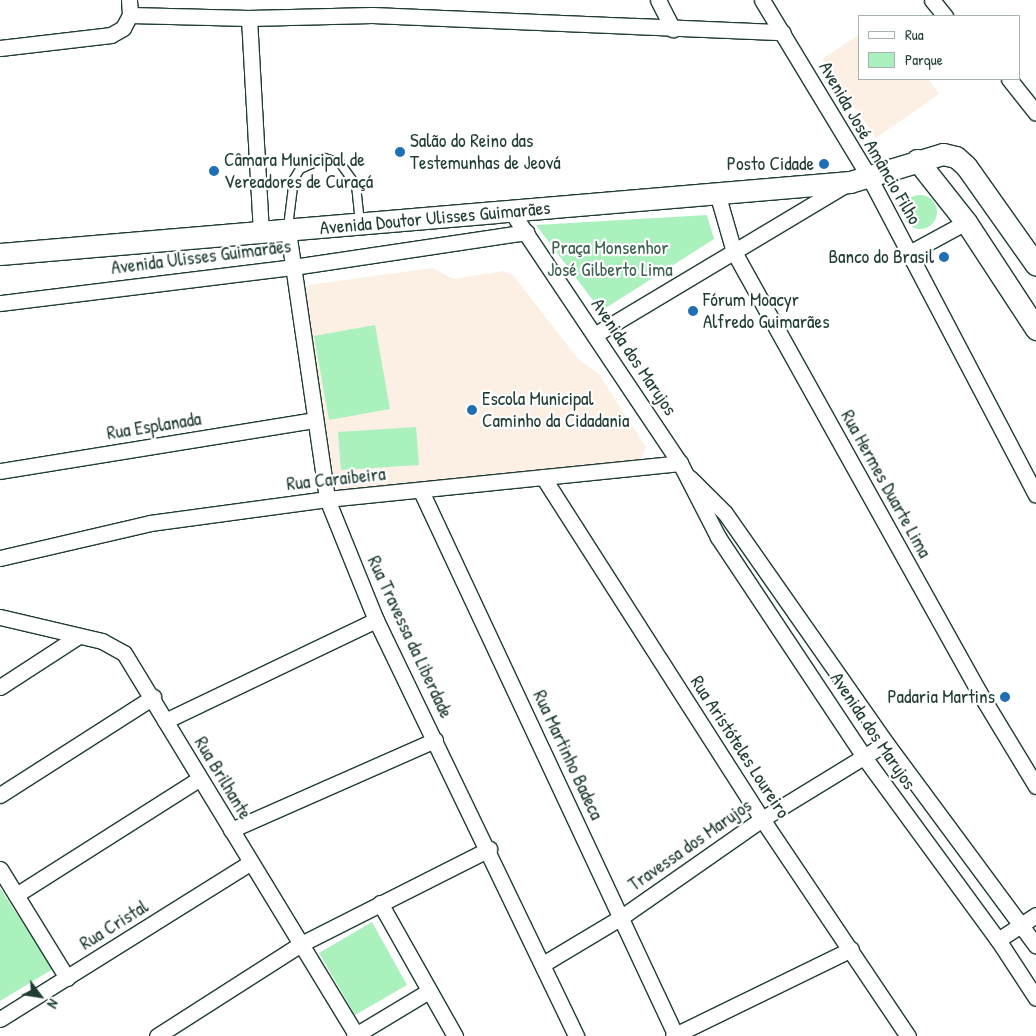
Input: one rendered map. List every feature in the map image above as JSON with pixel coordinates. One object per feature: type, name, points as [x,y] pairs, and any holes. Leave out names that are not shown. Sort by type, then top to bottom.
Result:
[{"type":"main road","name":"Avenida Doutor Ulisses Guimarães","points":[[0,254],[718,193],[859,178],[942,154],[956,157],[966,166],[1036,265]]},
{"type":"main road","points":[[916,160],[966,222],[1036,328]]},
{"type":"street","points":[[0,48],[111,35],[123,28],[130,16],[129,0]]},
{"type":"street","points":[[658,0],[673,29]]},
{"type":"street","name":"Avenida José Amâncio Filho","points":[[762,0],[783,32],[859,178],[909,253],[1036,495]]},
{"type":"street","points":[[932,0],[944,15]]},
{"type":"street","points":[[130,16],[249,18],[372,15],[673,29],[783,32]]},
{"type":"street","points":[[249,18],[261,233]]},
{"type":"street","points":[[1010,80],[1036,113]]},
{"type":"street","points":[[596,334],[859,178]]},
{"type":"street","name":"Rua Hermes Duarte Lima","points":[[718,193],[734,252],[979,692],[1036,786]]},
{"type":"street","name":"Avenida dos Marujos","points":[[511,211],[596,334],[690,478],[712,498],[740,533],[886,743],[1036,946]]},
{"type":"street","points":[[909,253],[966,222]]},
{"type":"street","name":"Rua Travessa da Liberdade","points":[[288,231],[327,499],[376,620],[489,849],[576,1036]]},
{"type":"street","name":"Avenida Ulisses Guimarães","points":[[0,303],[293,267],[526,232]]},
{"type":"street","name":"Rua Esplanada","points":[[0,471],[314,420]]},
{"type":"street","name":"Rua Caraibeira","points":[[0,558],[150,523],[327,499],[421,491],[680,463]]},
{"type":"street","name":"Rua Aristóteles Loureiro","points":[[543,478],[762,819],[908,1036]]},
{"type":"street","name":"Avenida dos Marujos","points":[[690,478],[697,499],[718,537],[864,757],[998,940],[1036,998]]},
{"type":"street","name":"Rua Martinho Badeca","points":[[421,491],[550,762],[675,1036]]},
{"type":"street","name":"Rua Brilhante","points":[[0,617],[102,641],[124,653],[153,697],[199,779],[355,1035]]},
{"type":"street","points":[[165,721],[376,620]]},
{"type":"street","points":[[0,687],[77,636]]},
{"type":"street","points":[[0,795],[153,697]]},
{"type":"street","points":[[231,830],[435,740]]},
{"type":"street","name":"Travessa dos Marujos","points":[[543,964],[620,918],[762,819],[886,743]]},
{"type":"street","points":[[16,895],[199,779]]},
{"type":"street","points":[[157,1036],[301,944],[489,849]]},
{"type":"street","name":"Rua Cristal","points":[[0,1020],[250,863]]},
{"type":"street","points":[[0,869],[67,978]]},
{"type":"street","points":[[380,903],[455,1036]]},
{"type":"street","points":[[998,940],[1036,915]]},
{"type":"street","points":[[675,1036],[851,949]]},
{"type":"street","points":[[355,1035],[429,992]]},
{"type":"lane","points":[[288,231],[294,179],[300,169],[325,158],[340,163],[356,184],[360,224]]},
{"type":"shaded area","points":[[858,35],[858,80],[929,80],[939,94],[876,138],[822,59]]},
{"type":"shaded area","name":"Escola Municipal Caminho da Cidadania","points":[[432,268],[454,279],[503,271],[514,276],[578,359],[598,373],[646,447],[641,459],[343,491],[335,484],[303,295],[309,285]]},
{"type":"green space","points":[[920,195],[932,200],[937,212],[932,224],[920,229],[908,224],[903,212],[908,200]]},
{"type":"green space","name":"Praça Monsenhor José Gilberto Lima","points":[[707,215],[714,239],[601,311],[536,225]]},
{"type":"green space","points":[[375,325],[390,409],[329,420],[314,336]]},
{"type":"green space","points":[[416,427],[419,465],[341,470],[338,432]]},
{"type":"green space","points":[[0,888],[53,969],[0,1001]]},
{"type":"green space","points":[[372,922],[407,985],[355,1015],[319,953]]},
{"type":"place","name":"Salão do Reino das Testemunhas de Jeová","points":[[400,152]]},
{"type":"place","name":"Posto Cidade","points":[[824,164]]},
{"type":"place","name":"Câmara Municipal de Vereadores de Curaçá","points":[[214,171]]},
{"type":"place","name":"Banco do Brasil","points":[[944,257]]},
{"type":"place","name":"Fórum Moacyr Alfredo Guimarães","points":[[693,311]]},
{"type":"place","name":"Escola Municipal Caminho da Cidadania","points":[[472,410]]},
{"type":"place","name":"Padaria Martins","points":[[1005,697]]}]
